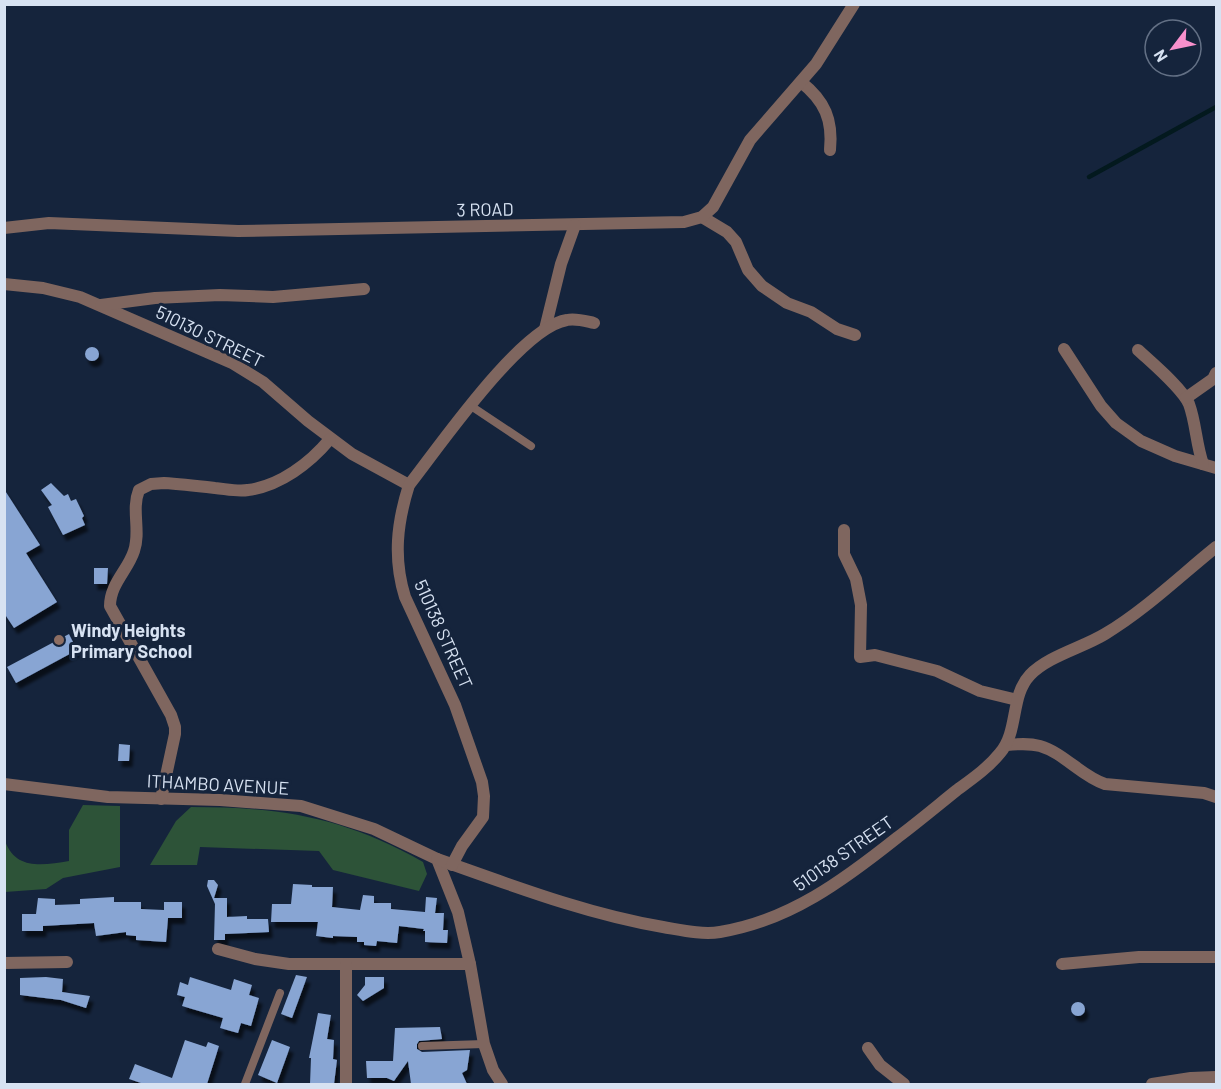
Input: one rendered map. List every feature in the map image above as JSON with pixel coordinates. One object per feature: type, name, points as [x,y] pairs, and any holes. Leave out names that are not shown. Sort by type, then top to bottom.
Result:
[{"type":"street","points":[[854,4],[825,52],[750,140],[718,200],[702,217],[727,232],[736,242],[748,270],[762,286],[787,303],[811,312],[837,328],[855,335]]},
{"type":"street","points":[[801,82],[815,93],[822,105],[831,127],[830,150]]},
{"type":"street","name":"3 ROAD","points":[[4,228],[49,223],[238,231],[684,222],[702,217]]},
{"type":"street","points":[[545,329],[561,264],[574,225]]},
{"type":"street","name":"510130 STREET","points":[[4,285],[63,292],[101,305],[250,372],[330,439],[352,454],[409,485]]},
{"type":"street","points":[[101,305],[165,297],[220,295],[273,297],[364,289]]},
{"type":"street","name":"510138 STREET","points":[[594,323],[577,319],[565,320],[545,329],[512,357],[409,485],[402,507],[397,556],[400,581],[405,597],[455,705],[477,764],[484,796],[483,817],[462,846],[452,865],[559,901],[629,920],[683,931],[718,933],[753,924],[791,909],[831,887],[980,772],[1001,753],[1011,732],[1017,700],[1025,681],[1035,670],[1124,622],[1216,547]]},
{"type":"street","points":[[1064,349],[1089,384],[1101,406],[1116,423],[1141,441],[1175,456],[1216,468]]},
{"type":"street","points":[[1138,350],[1186,398],[1203,464]]},
{"type":"street","points":[[1186,398],[1213,379],[1216,373]]},
{"type":"street","points":[[161,799],[175,727],[171,715],[110,606],[112,592],[135,549],[137,539],[134,505],[139,490],[151,484],[164,483],[247,491],[263,487],[282,479],[301,466],[320,452],[330,439]]},
{"type":"street","points":[[844,530],[844,554],[856,579],[861,605],[860,657],[875,655],[937,671],[980,691],[1017,700]]},
{"type":"street","points":[[1006,745],[1041,746],[1095,780],[1105,783],[1204,793],[1216,797]]},
{"type":"street","name":"ITHAMBO AVENUE","points":[[4,784],[91,795],[263,802],[302,806],[374,829],[452,865]]},
{"type":"street","points":[[437,859],[458,912],[484,1044],[502,1084]]},
{"type":"street","points":[[218,949],[255,959],[289,964],[470,964]]},
{"type":"street","points":[[1062,964],[1139,957],[1216,957]]},
{"type":"street","points":[[4,963],[67,962]]},
{"type":"street","points":[[346,964],[346,1084]]},
{"type":"street","points":[[867,1048],[880,1065],[904,1084]]},
{"type":"street","points":[[1152,1084],[1216,1077]]},
{"type":"lane","points":[[471,406],[531,446]]},
{"type":"lane","points":[[244,1084],[280,993]]},
{"type":"lane","points":[[422,1046],[484,1044]]},
{"type":"green space","points":[[83,805],[120,806],[120,867],[63,878],[46,889],[5,892],[5,841],[10,851],[23,862],[50,864],[69,861],[69,830]]},
{"type":"green space","points":[[191,807],[254,809],[311,818],[338,825],[366,834],[423,862],[427,874],[419,891],[333,870],[319,851],[200,847],[197,865],[150,865],[176,821]]},
{"type":"building","points":[[89,347],[95,347],[99,354],[95,361],[89,361],[85,357],[85,351]]},
{"type":"building","points":[[51,483],[64,496],[68,494],[71,501],[76,499],[84,516],[82,518],[85,525],[63,535],[48,507],[52,505],[41,490]]},
{"type":"building","points":[[4,489],[40,545],[26,553],[57,602],[14,628],[4,613]]},
{"type":"building","points":[[94,568],[108,568],[107,584],[94,584]]},
{"type":"building","points":[[69,634],[77,650],[16,683],[7,667]]},
{"type":"building","points":[[119,744],[130,745],[129,761],[118,761]]},
{"type":"building","points":[[208,880],[214,880],[218,885],[214,898],[227,898],[227,917],[247,916],[247,919],[268,919],[269,932],[225,934],[225,940],[214,940],[215,904],[207,886]]},
{"type":"building","points":[[293,884],[333,887],[332,907],[360,910],[363,895],[374,896],[374,903],[391,903],[391,909],[425,912],[426,897],[437,898],[435,913],[444,913],[443,930],[448,930],[447,943],[425,942],[424,929],[399,926],[397,943],[377,941],[376,946],[364,945],[364,942],[357,942],[357,937],[316,936],[318,922],[271,922],[272,904],[291,904]]},
{"type":"building","points":[[114,897],[114,902],[141,902],[141,909],[164,910],[164,902],[182,902],[182,918],[168,918],[166,942],[136,940],[136,936],[126,935],[126,932],[96,936],[94,923],[43,926],[43,931],[22,931],[22,914],[36,914],[38,898],[55,899],[55,905],[80,904],[80,899]]},
{"type":"building","points":[[296,975],[307,977],[292,1018],[281,1014]]},
{"type":"building","points":[[190,977],[231,990],[234,979],[252,985],[249,995],[259,998],[251,1026],[241,1023],[238,1033],[220,1028],[223,1018],[182,1006],[185,997],[177,995],[180,982],[188,985]]},
{"type":"building","points":[[365,977],[384,977],[384,988],[363,1001],[357,995],[365,985]]},
{"type":"building","points":[[20,978],[63,979],[62,992],[90,996],[86,1008],[61,1000],[20,995]]},
{"type":"building","points":[[1075,1002],[1081,1002],[1085,1009],[1081,1016],[1075,1016],[1071,1012],[1071,1006]]},
{"type":"building","points":[[318,1013],[331,1015],[327,1039],[334,1040],[333,1059],[337,1060],[334,1084],[310,1084],[311,1058],[309,1058]]},
{"type":"building","points":[[440,1027],[442,1039],[419,1041],[417,1049],[422,1052],[470,1050],[467,1070],[462,1073],[467,1084],[411,1084],[408,1061],[394,1081],[387,1078],[367,1078],[366,1061],[393,1061],[395,1028]]},
{"type":"building","points":[[185,1040],[206,1047],[208,1042],[219,1046],[207,1084],[144,1084],[129,1079],[135,1064],[172,1078]]},
{"type":"building","points":[[272,1040],[290,1047],[277,1083],[258,1075]]},
{"type":"waterway","points":[[1089,177],[1216,107]]},
{"type":"place","name":"Windy Heights Primary School","points":[[59,640]]}]
